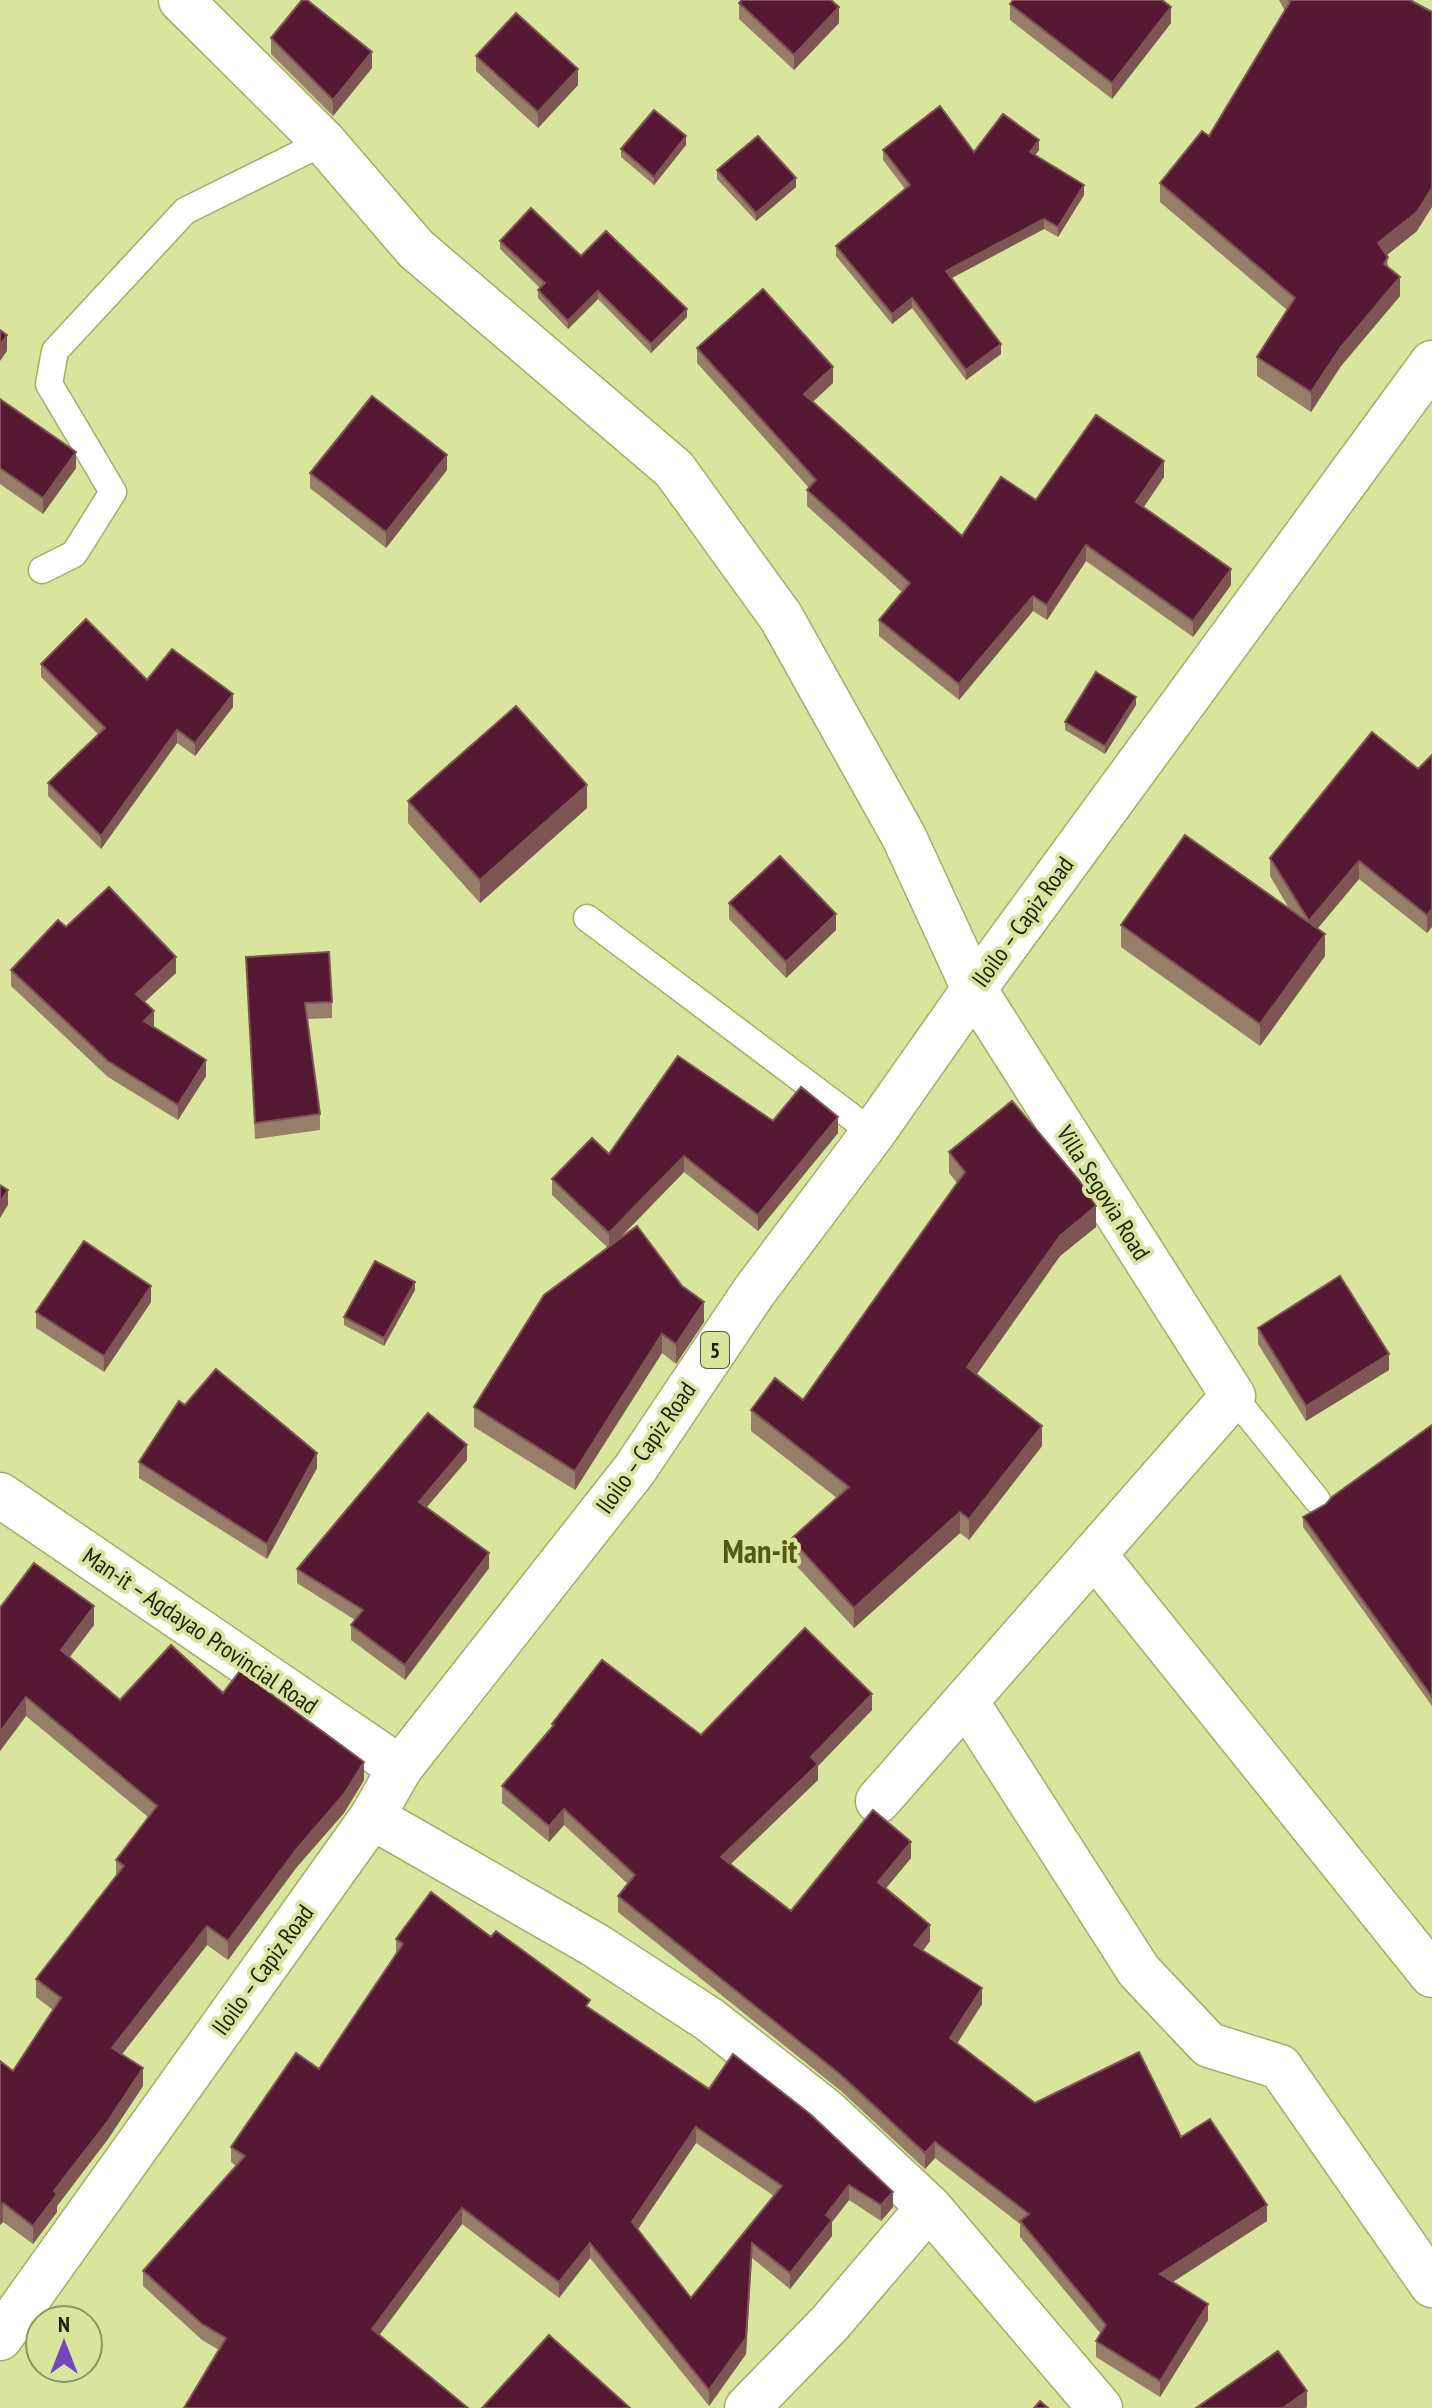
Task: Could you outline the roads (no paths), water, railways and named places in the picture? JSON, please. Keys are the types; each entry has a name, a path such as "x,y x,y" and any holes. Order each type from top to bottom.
{"main road":[{"name":"Villa Segovia Road","path":"181,0 324,142 416,249 674,469 781,617 904,837 974,989 1233,1396"},
{"name":"Iloilo – Capiz Road","path":"0,2338 372,1817 400,1768 635,1469 753,1293 873,1133 974,989 1432,363"},
{"path":"878,1801 1233,1396"},
{"name":"Man-it – Agdayao Provincial Road","path":"0,1495 400,1768"},
{"path":"1094,1554 1432,1975"},
{"path":"967,1703 1139,1971 1209,2045 1280,2067 1432,2285"},
{"path":"372,1817 595,1945 710,2020 826,2111 929,2207 1100,2408"},
{"path":"747,2408 830,2323 929,2207"}],"lane":[{"path":"42,570 74,554 113,492 49,384 55,351 185,211 324,142"},
{"path":"587,918 873,1133"},
{"path":"1233,1396 1317,1500"}],"district":[{"name":"Man-it","path":"760,1552"}]}
